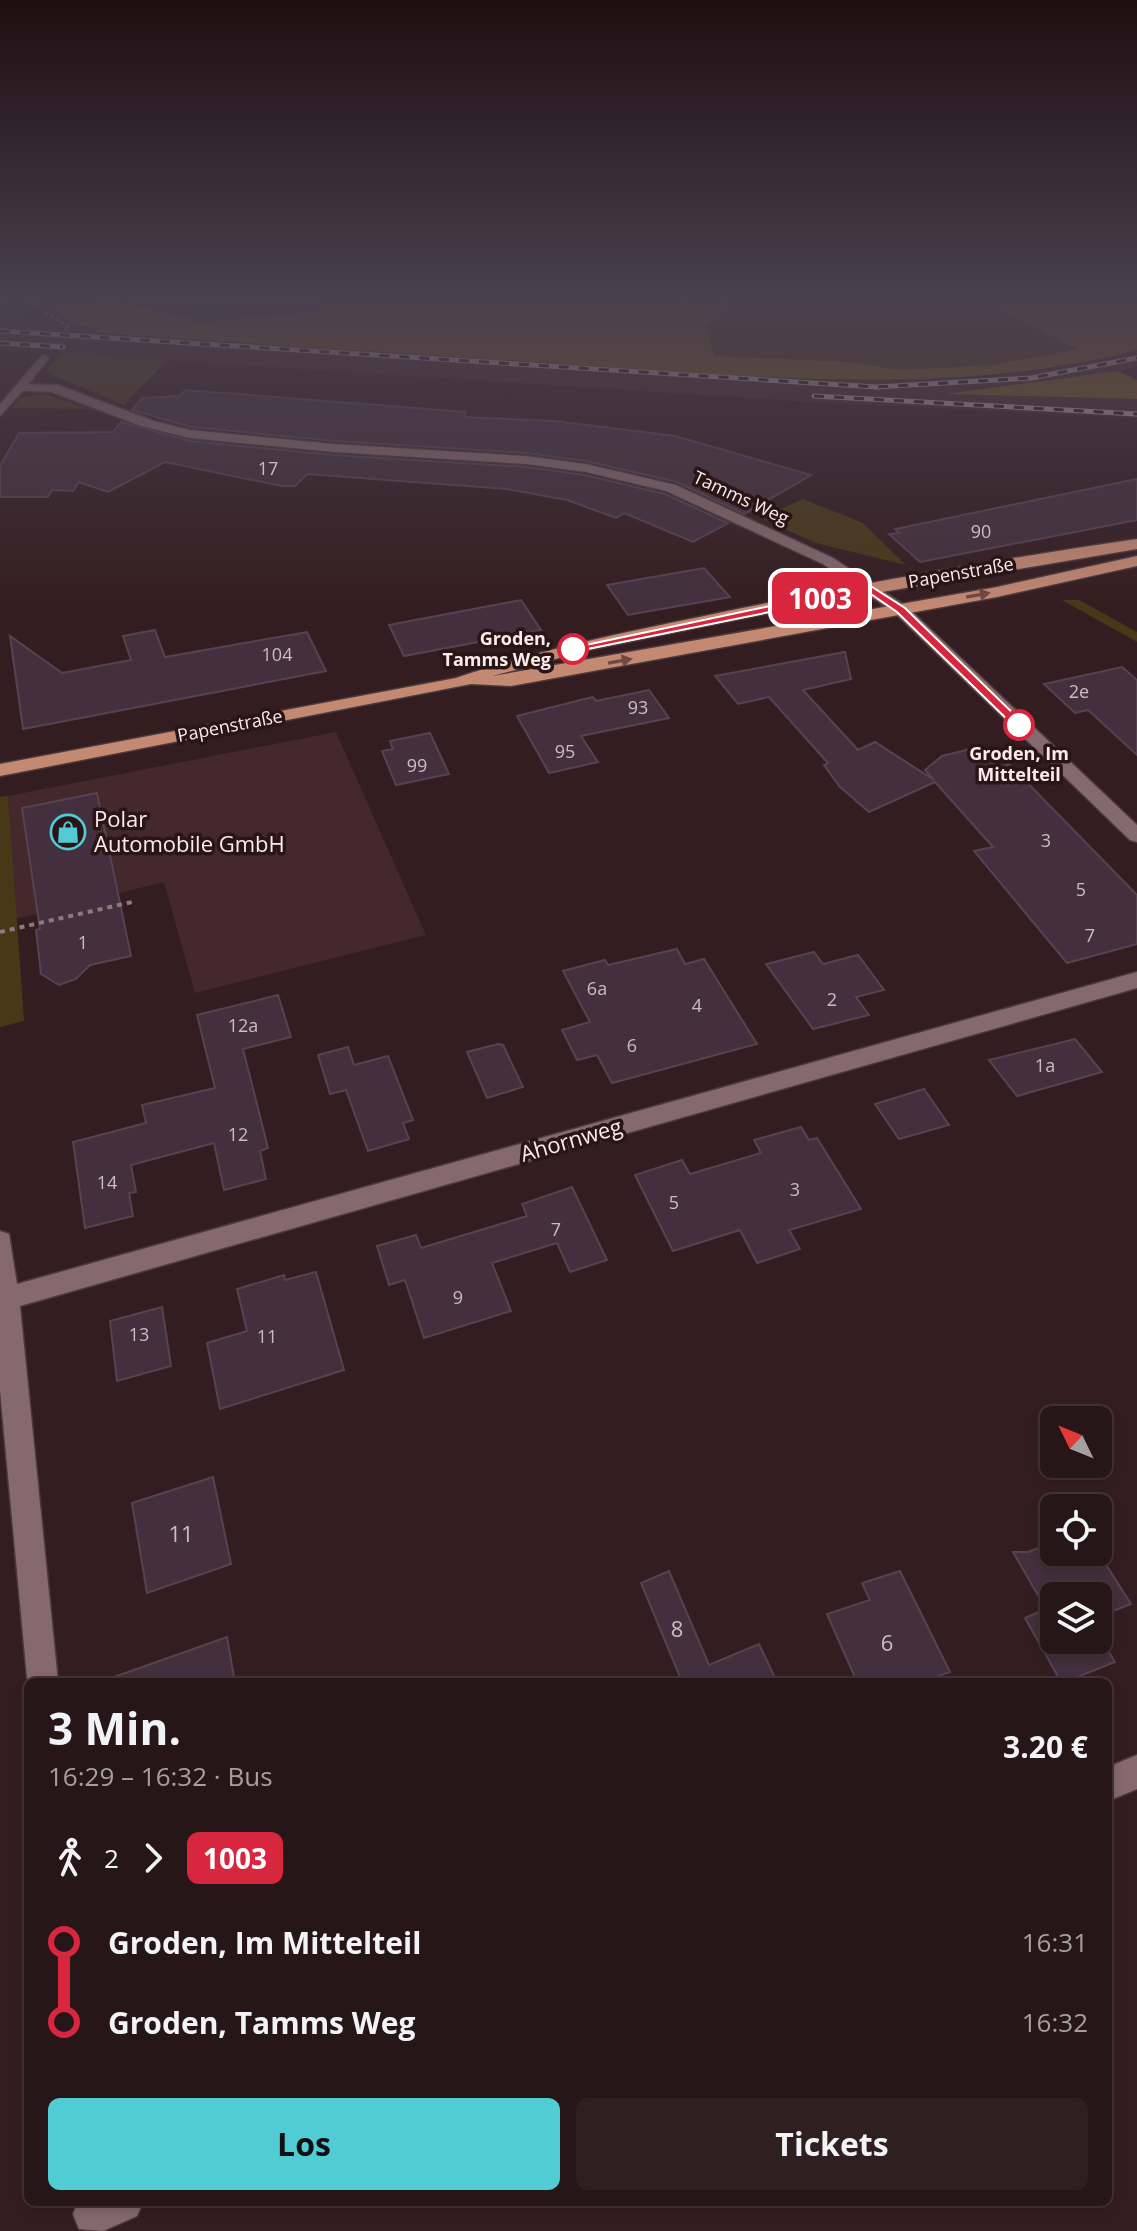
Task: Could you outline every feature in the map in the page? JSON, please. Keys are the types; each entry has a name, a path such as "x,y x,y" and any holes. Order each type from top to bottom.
{"main road":[{"name":"Papenstraße","path":"460,682 504,665 593,644 869,588 1137,544"},
{"name":"Papenstraße","path":"0,770 460,682 511,681 901,610 1137,561"}],"street":[{"name":"Tamms Weg","path":"94,403 146,423 190,434 318,447 526,460 633,477 706,502 828,561 901,610 1137,836"},
{"name":"Ahornweg","path":"4,1299 1137,980"},
{"path":"0,1242 42,1678"},
{"path":"1112,1782 1137,1772"}],"path":[{"path":"0,932 132,902"}],"shaded area":[{"path":"16,403 73,403 90,409 12,408"},
{"path":"833,403 1137,403 1137,418"},
{"path":"803,499 863,523 906,565 816,543 761,518"},
{"path":"1062,600 1079,600 1137,632 1137,642"},
{"path":"336,732 426,935 195,993 164,882 15,919 8,796"},
{"path":"8,796 24,1021 0,1027 0,797"}],"building":[{"path":"138,403 352,403 466,412 464,417 554,421 675,436 811,475 744,514 677,482 586,461 526,453 334,441 191,427 132,410"},
{"path":"121,422 190,441 334,455 526,467 585,475 665,494 728,523 693,542 624,513 616,518 567,500 507,489 307,474 295,486 282,486 165,462 108,492 79,482 73,491 52,490 48,497 0,497 0,466 19,433 113,432"},
{"path":"1137,479 1137,520 920,562 889,534 899,533 895,529"},
{"path":"704,568 730,597 628,615 607,585"},
{"path":"521,600 541,630 404,656 389,625"},
{"path":"155,630 165,657 307,632 326,671 23,729 10,636 62,673 131,660 123,636"},
{"path":"845,652 851,679 803,690 858,750 875,742 934,780 925,770 942,756 978,747 998,767 1009,764 1137,895 1137,944 1067,963 974,851 993,847 935,782 869,812 839,786 824,765 828,763 769,697 738,704 715,676"},
{"path":"1122,667 1137,680 1137,755 1088,710 1075,713 1044,684"},
{"path":"649,690 669,718 581,736 598,762 549,773 517,716 593,697 596,701"},
{"path":"430,733 449,774 396,785 382,751 393,749 390,741"},
{"path":"97,793 131,956 90,965 76,979 59,985 41,974 36,930 40,929 22,808"},
{"path":"677,949 685,964 704,959 757,1044 612,1083 597,1055 577,1060 562,1030 590,1022 563,971 605,960 608,965"},
{"path":"814,952 823,964 858,955 884,990 856,997 869,1015 813,1029 766,964"},
{"path":"278,995 291,1037 243,1049 268,1148 260,1151 266,1179 224,1190 214,1143 131,1165 136,1192 129,1193 133,1216 85,1228 73,1142 146,1123 142,1105 215,1088 197,1015"},
{"path":"1075,1039 1102,1072 1017,1096 989,1060"},
{"path":"503,1045 523,1087 487,1098 467,1052"},
{"path":"348,1047 354,1065 388,1056 413,1120 403,1123 409,1139 368,1151 346,1090 330,1094 318,1055"},
{"path":"924,1089 949,1125 899,1139 875,1104"},
{"path":"801,1127 809,1140 817,1138 861,1209 789,1230 800,1249 757,1263 740,1230 673,1251 635,1175 682,1160 690,1174 761,1153 754,1140"},
{"path":"572,1187 607,1260 570,1272 557,1243 492,1263 511,1311 424,1338 405,1280 389,1285 377,1246 416,1235 421,1248 527,1216 522,1204"},
{"path":"316,1272 344,1370 220,1409 207,1343 247,1331 237,1289 284,1275 285,1280"},
{"path":"162,1307 171,1366 117,1381 110,1321"},
{"path":"213,1477 231,1564 147,1593 132,1503"},
{"path":"1040,1547 1040,1566 1107,1566 1131,1604 1112,1611 1112,1582 1040,1582 1040,1599 1013,1552 1028,1552"},
{"path":"669,1571 709,1665 759,1644 775,1678 678,1678 680,1677 641,1583"},
{"path":"900,1571 950,1672 939,1678 855,1678 827,1614 870,1600 862,1583"},
{"path":"1040,1612 1040,1645 1025,1618"},
{"path":"227,1637 234,1678 114,1678"},
{"path":"1045,1654 1110,1654 1115,1662 1075,1678 1059,1678"}],"railway":[{"path":"942,403 1137,414"}],"bus line":[{"name":"1003","path":"573,649 869,588 901,610 1019,725"}],"place":[{"name":"Groden, Tamms Weg","path":"573,649"},
{"name":"Groden, Im Mittelteil","path":"1019,725"},
{"name":"Polar Automobile GmbH","path":"68,832"}]}
